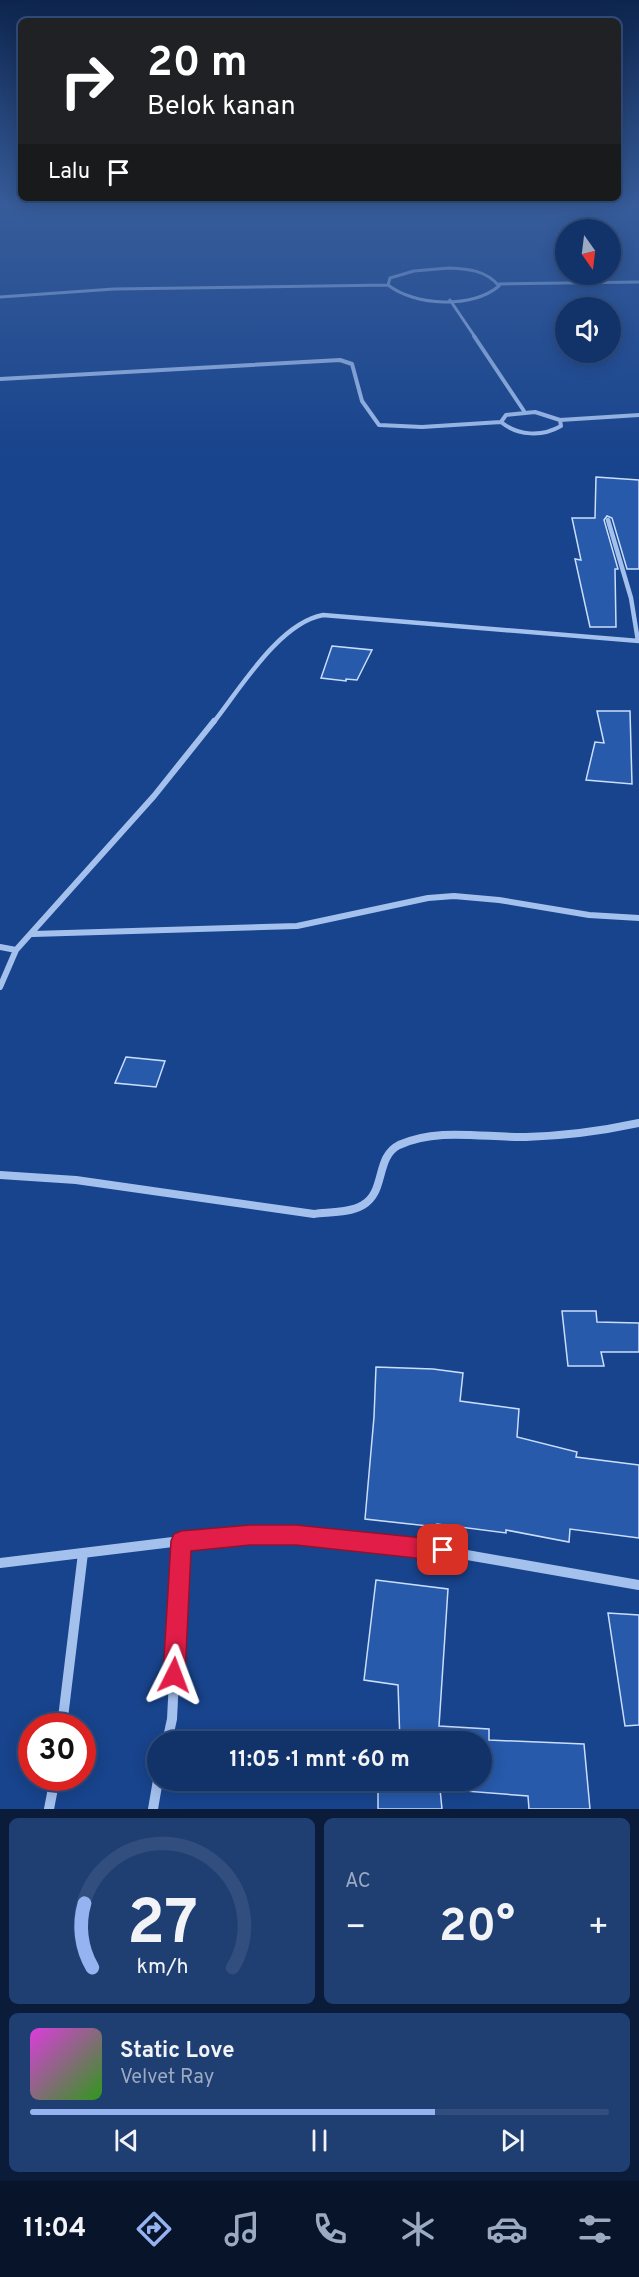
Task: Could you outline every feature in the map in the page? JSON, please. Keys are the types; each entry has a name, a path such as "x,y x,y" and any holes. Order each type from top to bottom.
{"street":[{"path":"0,297 114,290 201,288"},
{"path":"391,288 408,296 450,300 488,295 498,288"},
{"path":"450,300 524,411"},
{"path":"0,379 340,360 347,361 354,368 359,379 362,401 379,425 402,428 501,422 514,430 538,433 558,428 561,426 560,420"},
{"path":"501,422 506,415 524,411 546,413 560,420 639,415"},
{"path":"0,987 16,950 33,934 160,788 278,641 296,623 305,618 332,614 638,641 631,598 608,520"},
{"path":"631,598 639,598"},
{"path":"33,934 297,926 428,898 454,896 500,900 589,915 639,918"},
{"path":"0,947 16,950"},
{"path":"0,1175 76,1180 314,1214 344,1211 365,1204 376,1191 385,1158 397,1146 416,1140 453,1135 524,1137 578,1134 639,1123"},
{"path":"0,1563 181,1541 250,1535 296,1535 421,1546 639,1585"},
{"path":"169,1731 172,1719 181,1541"},
{"path":"64,1713 83,1553"},
{"path":"49,1809 52,1791"},
{"path":"153,1809 156,1791"}],"building":[{"path":"596,477 639,480 639,569 627,569 612,518 607,516 604,520 618,569 615,569 616,627 590,627 575,559 581,560 572,518 595,518"},
{"path":"332,646 372,650 357,680 321,678"},
{"path":"597,711 630,711 632,784 586,780 595,742 604,743"},
{"path":"126,1057 165,1061 156,1087 115,1083"},
{"path":"562,1311 596,1311 597,1322 639,1323 639,1352 601,1352 604,1366 568,1366"},
{"path":"376,1367 433,1369 463,1373 460,1401 519,1409 517,1437 577,1452 576,1457 639,1465 639,1538 570,1529 569,1542 506,1530 506,1533 437,1524 437,1527 365,1519"},
{"path":"376,1580 448,1589 439,1726 489,1729 489,1731 400,1731 398,1685 364,1680"},
{"path":"608,1613 639,1615 639,1725 625,1726"},
{"path":"492,1740 584,1744 590,1809 529,1809 528,1796 465,1791 492,1791"},
{"path":"378,1791 440,1791 442,1809 378,1809"}],"route":[{"path":"174,1675 181,1541 250,1535 296,1535 443,1550"}]}
